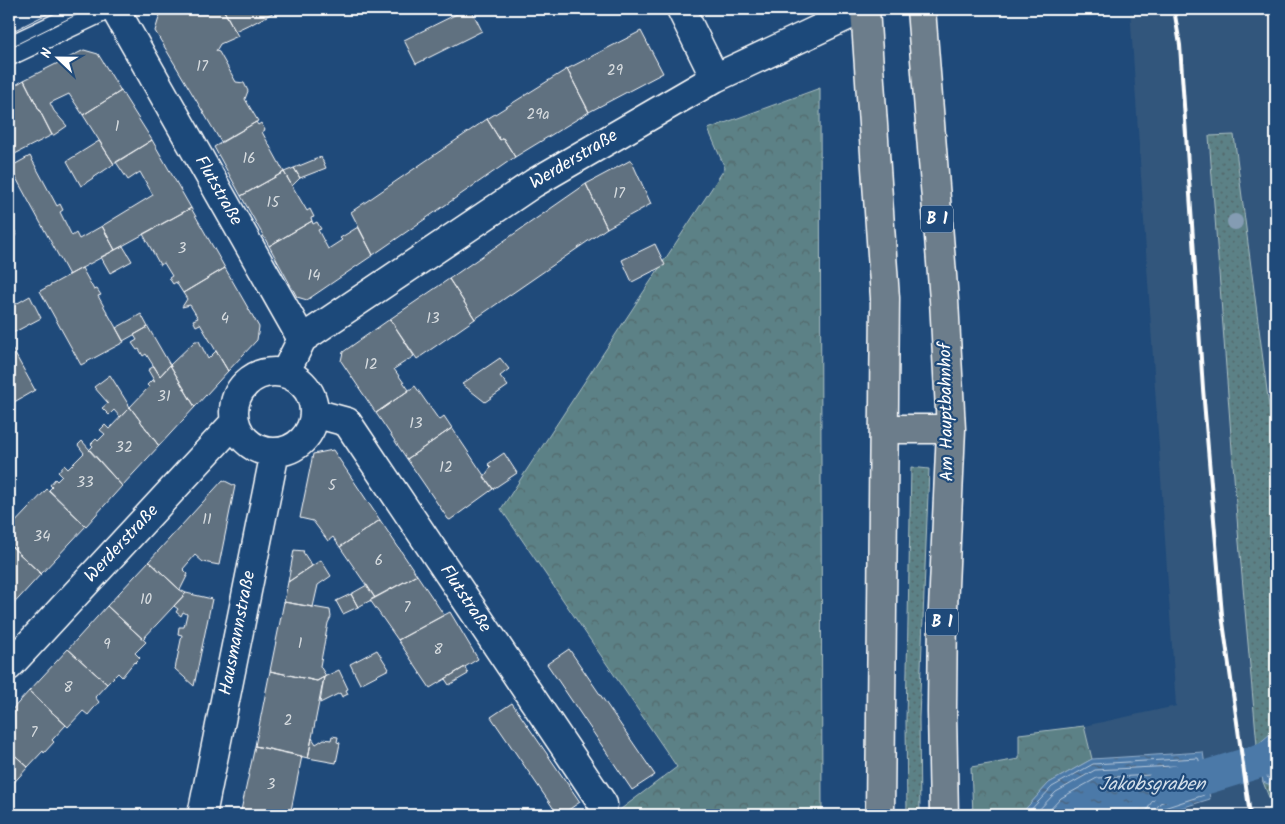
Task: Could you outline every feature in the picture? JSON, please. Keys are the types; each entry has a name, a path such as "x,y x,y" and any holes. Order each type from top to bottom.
{"main road":[{"path":"863,9 885,298 880,815"},
{"name":"Am Hauptbahnhof","path":"921,9 944,300 951,429 942,610 944,815"},
{"path":"884,430 951,429"}],"street":[{"path":"9,51 98,9"},
{"name":"Flutstraße","path":"114,9 302,339"},
{"path":"680,9 715,78"},
{"name":"Werderstraße","path":"302,339 534,183 715,78 863,9"},
{"path":"285,373 302,339"},
{"path":"273,372 285,373 296,378 305,387 313,404 314,414 306,436 286,450 275,452 262,450 250,444 241,434 235,422 234,410 236,398 242,387 250,379 261,373 273,372"},
{"name":"Flutstraße","path":"314,414 347,422 604,804"},
{"name":"Werderstraße","path":"9,666 235,422"},
{"name":"Hausmannstraße","path":"202,815 275,452"}],"shaded area":[{"path":"1130,9 1276,9 1276,437 1273,437 1234,135 1209,137 1238,531 1257,745 1263,782 1275,815 1159,815 1210,799 1203,752 1092,759 1084,726 1176,706"}],"green space":[{"path":"820,88 822,815 613,815 677,767 501,509 725,168 708,129"},
{"path":"1234,135 1273,437 1276,437 1276,815 1263,782 1257,745 1238,531 1209,136"},
{"path":"911,467 929,469 919,718 920,815 907,815 906,721"},
{"path":"1084,726 1092,759 1049,783 1020,815 973,815 971,767 1019,759 1019,734"}],"water":[{"path":"1276,729 1276,787 1263,782 1257,745"},
{"name":"Jakobsgraben","path":"1203,752 1210,799 1159,815 1020,815 1049,783 1092,759"}],"building":[{"path":"166,9 223,9 238,36 220,44 216,51 219,52 236,82 244,83 248,91 245,99 258,121 221,142 155,31 161,11"},
{"path":"223,9 280,9 235,31"},
{"path":"467,9 471,9 482,31 416,64 404,40"},
{"path":"641,31 663,73 589,112 567,69"},
{"path":"84,50 98,54 121,91 83,115 69,94 50,103 54,111 67,126 52,135 24,80"},
{"path":"567,69 589,112 515,157 503,138 500,140 487,119"},
{"path":"24,80 52,135 9,157 9,89"},
{"path":"121,91 152,140 114,164 83,115"},
{"path":"487,119 500,140 503,138 515,157 373,255 351,212"},
{"path":"256,122 258,125 261,123 265,130 262,132 284,172 241,196 214,147"},
{"path":"152,140 191,208 115,250 102,226 153,195 140,172 128,180 116,162"},
{"path":"99,141 114,164 81,186 67,161"},
{"path":"30,156 57,206 60,204 63,210 60,212 72,236 76,233 79,239 102,226 115,250 69,275 10,167"},
{"path":"321,157 326,168 300,178 294,168"},
{"path":"631,160 651,204 607,228 586,184"},
{"path":"294,168 300,178 292,186 284,172"},
{"path":"284,172 307,211 310,209 314,217 311,218 312,221 269,246 241,196"},
{"path":"586,184 607,228 475,319 449,279"},
{"path":"191,208 225,268 183,293 176,282 173,284 169,278 172,276 164,263 160,265 143,234"},
{"path":"9,220 17,235 9,239"},
{"path":"312,221 313,224 317,222 321,229 318,230 328,249 342,240 340,238 358,227 373,255 307,300 297,297 269,246"},
{"path":"655,244 665,265 632,282 622,260"},
{"path":"123,246 132,261 110,273 101,257"},
{"path":"82,268 94,290 97,289 101,295 98,296 124,342 81,365 40,291"},
{"path":"225,268 259,327 257,340 228,371 200,324 196,326 193,320 198,318 190,305 182,307 187,299 183,293"},
{"path":"449,279 475,319 417,359 390,319"},
{"path":"30,296 41,318 9,335 9,308"},
{"path":"141,314 148,327 123,341 116,328"},
{"path":"390,319 414,356 394,369 409,390 376,413 341,361 343,352"},
{"path":"148,327 170,365 160,376 146,354 143,356 132,343 137,340 134,335"},
{"path":"195,341 199,341 208,359 216,351 228,371 195,407 170,365"},
{"path":"9,343 35,390 9,405"},
{"path":"500,358 509,369 500,376 508,386 485,402 462,384"},
{"path":"170,365 195,407 159,446 130,407 149,387 147,385 152,380 155,382 148,370 154,366 160,376"},
{"path":"110,375 130,407 120,417 114,410 109,415 102,408 108,403 94,387"},
{"path":"415,386 439,420 444,416 452,428 407,459 376,413"},
{"path":"130,407 159,446 122,486 89,450 93,446 91,444 96,439 98,441 105,434 100,430 105,425 109,429"},
{"path":"452,428 493,489 450,520 407,459"},
{"path":"82,441 122,486 86,526 49,490 52,487 50,485 55,479 57,481 62,476 58,472 64,465 68,469 84,453 78,445"},
{"path":"333,450 380,520 340,547 333,537 328,541 313,521 300,518 313,454"},
{"path":"504,453 517,473 493,489 484,477 491,467 488,464"},
{"path":"223,480 235,486 219,565 203,562 195,555 183,569 188,574 180,590 149,561"},
{"path":"47,489 86,526 41,574 9,544 9,529"},
{"path":"380,520 417,575 375,598 340,547"},
{"path":"9,544 41,574 9,609"},
{"path":"294,550 304,551 312,566 288,582"},
{"path":"321,560 331,576 318,585 313,607 284,602 288,582"},
{"path":"149,561 180,590 186,593 143,639 107,606"},
{"path":"417,575 444,615 398,640 370,600"},
{"path":"367,585 375,598 358,607 351,594"},
{"path":"186,593 212,599 194,686 175,669 182,635 178,634 179,627 184,627 187,614 183,612 181,616 176,612 178,609 174,606"},
{"path":"351,594 358,607 343,614 336,601"},
{"path":"284,602 330,610 331,617 328,623 320,666 326,676 317,681 270,671"},
{"path":"107,606 146,642 135,653 140,658 134,662 122,677 118,673 107,684 68,649"},
{"path":"450,612 478,659 430,688 398,640"},
{"path":"68,649 107,684 95,697 99,702 88,715 83,711 68,727 29,691"},
{"path":"569,649 655,775 632,790 547,664"},
{"path":"377,650 389,669 360,684 350,664"},
{"path":"465,667 468,674 449,685 445,679"},
{"path":"339,670 348,689 346,690 348,694 342,697 340,693 320,703 324,677"},
{"path":"270,671 317,681 324,677 308,758 255,746"},
{"path":"29,691 66,725 52,740 54,742 28,767 9,750 9,713"},
{"path":"512,703 580,802 561,815 558,815 491,717"},
{"path":"332,736 338,737 337,742 340,743 336,763 308,758 312,738 316,744 324,739 331,740"},
{"path":"255,746 302,756 290,815 240,815"},
{"path":"9,750 28,767 9,788"}],"waterway":[{"name":"Jakobsgraben","path":"1163,785 1207,777 1276,757"}],"tram line":[{"path":"9,33 57,9"},
{"path":"9,48 88,9"}],"railway":[{"path":"1174,9 1180,45 1203,389 1222,615 1250,815"},
{"path":"1275,9 1276,19"}]}
